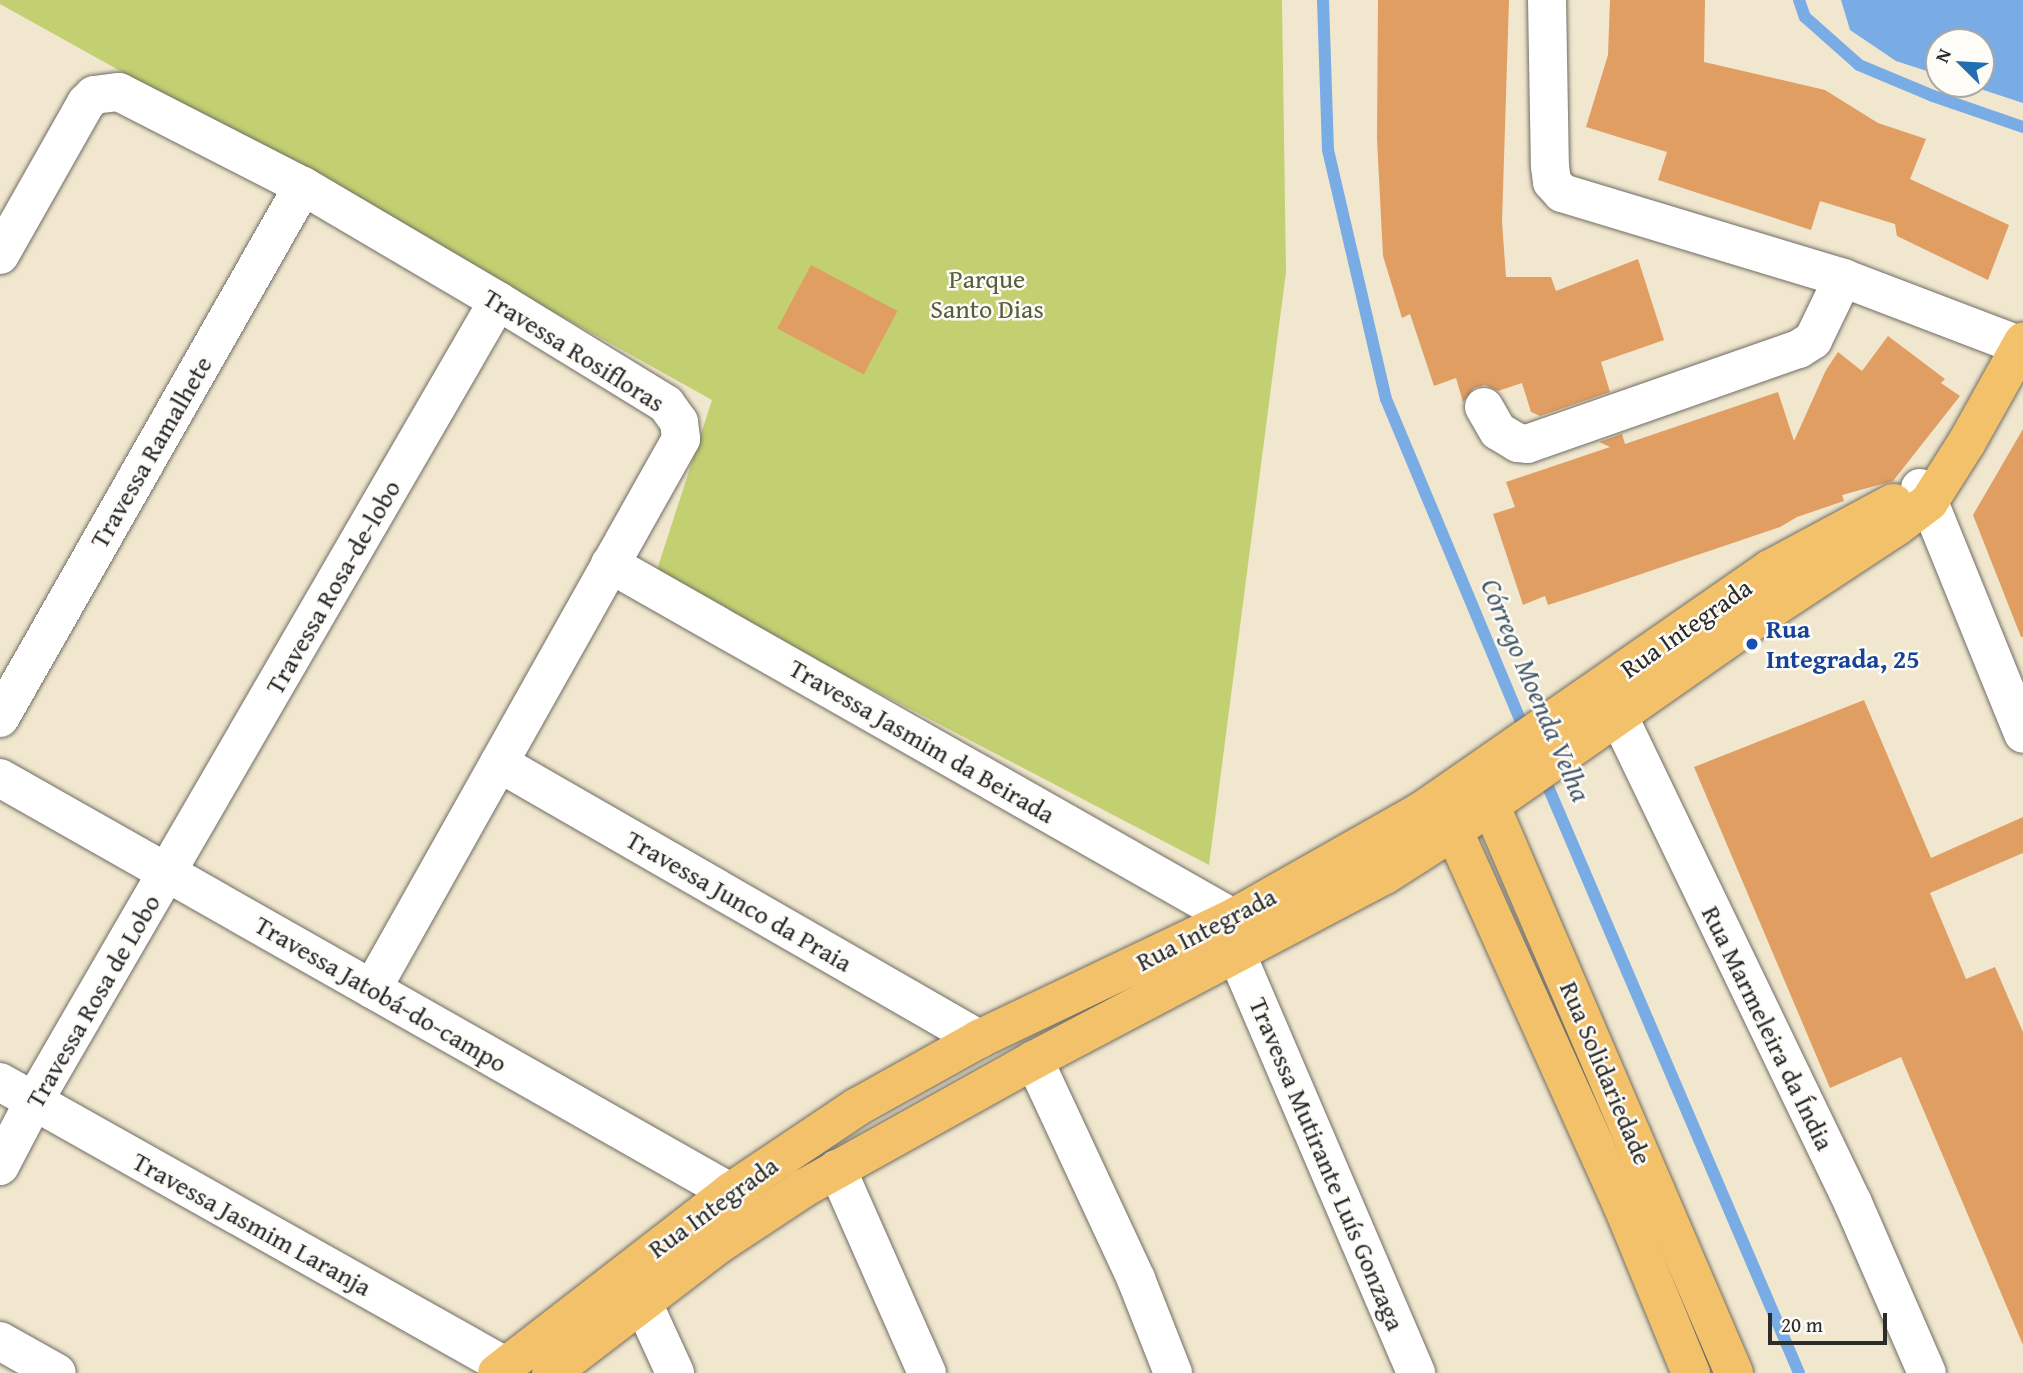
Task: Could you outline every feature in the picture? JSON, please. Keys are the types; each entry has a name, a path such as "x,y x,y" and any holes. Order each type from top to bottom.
{"main road":[{"name":"Rua Integrada","path":"551,1373 643,1303 742,1206 857,1107 979,1039 1447,814 1599,709 1770,569 1924,495 1967,442 2022,344"},
{"name":"Rua Solidariedade","path":"1498,778 1734,1373"},
{"name":"Rua Integrada","path":"500,1369 742,1206 837,1169 1034,1060 1237,956 1385,875 1447,814"},
{"name":"Rua Solidariedade","path":"1447,814 1622,1205 1691,1373"}],"street":[{"path":"1547,0 1550,166 1556,188 1570,198 1649,218 1843,278 2022,344"},
{"name":"Travessa Rosifloras","path":"0,255 86,103 94,95 106,91 119,92 303,186 666,404 679,422 681,439 372,989"},
{"name":"Travessa Ramalhete","path":"0,718 303,186"},
{"path":"1484,407 1498,431 1518,443 1527,444 1799,349 1813,340 1843,278"},
{"name":"Travessa Rosa-de-lobo","path":"167,873 498,301"},
{"path":"1924,495 2023,734"},
{"name":"Travessa Jasmim da Beirada","path":"610,564 1233,918"},
{"name":"Rua Marmeleira da Índia","path":"1599,709 1853,1203 1927,1373"},
{"name":"Travessa Junco da Praia","path":"499,763 979,1039"},
{"name":"Travessa Jatobá-do-campo","path":"0,778 372,989 742,1206"},
{"name":"Travessa Rosa de Lobo","path":"0,1166 34,1101 167,873"},
{"name":"Travessa Mutirante Luís Gonzaga","path":"1237,956 1416,1373"},
{"path":"1034,1060 1136,1279 1173,1373"},
{"name":"Travessa Jasmim Laranja","path":"0,1082 500,1369"},
{"path":"837,1169 927,1373"},
{"path":"643,1303 675,1373"},
{"path":"0,1341 57,1373"}],"green space":[{"name":"Parque Santo Dias","path":"0,0 1282,0 1286,272 1209,865 655,576 712,400 0,4"}],"water":[{"path":"1841,0 2023,0 2023,103 1995,94 1995,28 1925,28 1925,70 1896,61 1850,30"}],"building":[{"path":"1378,0 1509,0 1502,222 1506,277 1551,277 1556,291 1638,259 1664,340 1601,362 1610,392 1540,416 1531,412 1522,383 1498,391 1485,385 1474,388 1463,402 1456,378 1434,386 1410,314 1402,318 1383,256 1377,139"},
{"path":"1610,0 1705,0 1704,62 1825,90 1878,123 1926,139 1910,179 2009,225 1988,280 1897,236 1895,224 1820,201 1811,230 1658,180 1667,152 1586,127 1608,55"},
{"path":"811,265 898,311 864,375 777,329"},
{"path":"1888,336 1945,379 1941,383 1960,396 1893,481 1842,495 1844,501 1797,517 1780,527 1588,592 1548,605 1545,596 1523,605 1493,514 1515,507 1506,482 1610,447 1599,442 1622,434 1625,444 1778,392 1794,441 1826,370 1838,352 1862,371"},
{"path":"2023,429 2023,637 2021,637 1973,515"},
{"path":"1864,700 1931,858 2023,817 2023,853 1930,893 1966,979 1995,967 2023,1032 2023,1345 1901,1057 1830,1088 1694,767"}],"waterway":[{"name":"Córrego Moenda Velha","path":"1323,0 1328,150 1386,399 1525,732"},
{"path":"1799,0 1805,17 1859,65 1933,96 2023,127"},
{"name":"Córrego Moenda Velha","path":"1543,775 1799,1373"}],"place":[{"name":"Rua Integrada, 25","path":"1752,644"}]}
